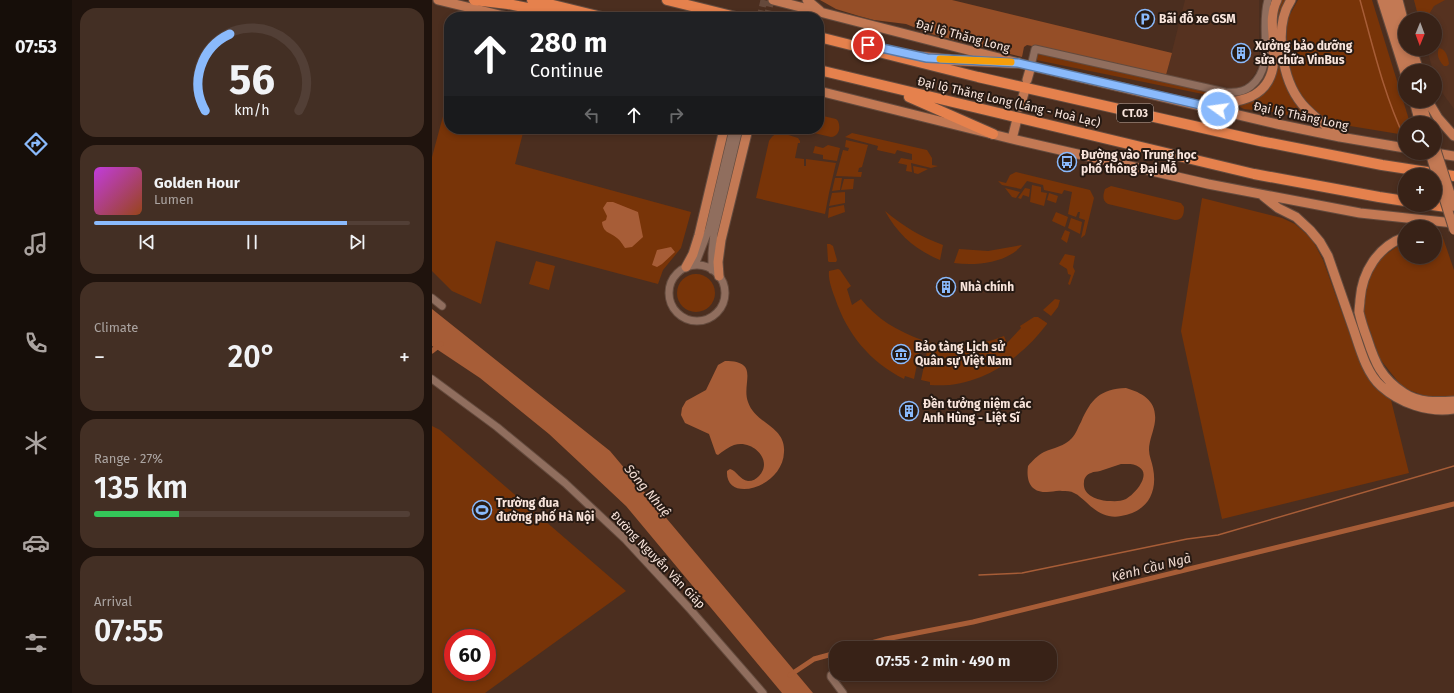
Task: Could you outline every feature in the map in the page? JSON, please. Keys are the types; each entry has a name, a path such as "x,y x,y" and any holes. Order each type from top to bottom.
{"highway":[{"path":"474,0 508,4 547,12"},
{"path":"532,0 581,12"},
{"path":"666,0 716,12"},
{"path":"683,0 721,12"},
{"path":"824,35 927,58 1018,63"},
{"name":"Đại lộ Thăng Long (Láng - Hoà Lạc)","path":"824,38 985,79 1260,141 1382,165 1454,176"},
{"name":"Đại lộ Thăng Long (Láng - Hoà Lạc)","path":"824,71 1254,174 1398,200"},
{"path":"824,72 853,83 897,92 928,104 994,134"},
{"path":"1442,206 1454,207"}],"main road":[{"path":"438,0 487,12"},
{"name":"Đại lộ Thăng Long","path":"773,0 821,12"},
{"path":"808,0 821,12"},
{"path":"1203,106 1244,100 1257,93 1267,83 1273,66 1272,18 1277,0"},
{"path":"1291,0 1284,14 1282,29 1283,52 1288,78 1303,105 1318,120 1340,138"},
{"path":"1382,0 1402,64"},
{"path":"1389,0 1409,64"},
{"path":"1398,0 1401,12"},
{"name":"Đại lộ Thăng Long","path":"824,13 1018,63 1340,138 1398,147"},
{"path":"1027,80 1031,66"},
{"path":"824,92 1012,139 1260,194 1360,213 1451,223"},
{"path":"1020,107 1024,93"},
{"path":"1432,108 1438,118 1454,136"},
{"path":"1012,139 1017,119"},
{"path":"690,266 699,236 723,134"},
{"path":"715,273 721,240 747,134"},
{"path":"1442,154 1454,156"},
{"path":"1432,160 1454,230"},
{"path":"1439,160 1454,207"},
{"path":"1260,194 1278,208 1296,217 1320,242 1328,256 1365,363 1380,386 1402,400 1419,407 1434,410 1454,409"},
{"path":"1398,240 1383,249 1371,263 1365,275 1360,292 1359,311 1374,360 1391,382 1405,393 1419,400 1433,402 1454,401"}],"street":[{"path":"1031,66 1035,49 1225,92 1240,92 1252,86 1259,79 1264,70 1266,60 1265,17 1268,0"},
{"path":"690,266 709,229 732,134"},
{"path":"715,273 712,253 714,233 738,134"},
{"path":"690,266 704,266 715,273 723,284 725,293 721,306 712,316 704,320 694,321 685,319 678,314 672,306 669,298 669,288 672,280 678,272 690,266"},
{"path":"432,298 442,306"},
{"name":"Đường Nguyễn Văn Giáp","path":"432,380 498,427 565,483 626,540 689,608 763,693"},
{"path":"834,681 843,693"}],"shaded area":[{"path":"820,0 952,0 1172,53 1166,75 1027,45 1024,47 1022,57 931,34 906,24 874,20 859,16 836,9"},
{"path":"1185,0 1259,0 1259,65 1249,82 1239,88 1228,89 1166,75"},
{"path":"1270,0 1273,0 1270,70 1257,91 1232,100 1036,60 1039,54 1227,96 1245,94 1259,85 1267,70 1269,51 1267,19"},
{"path":"1281,0 1286,0 1279,18 1280,60 1317,125 1281,113 1244,109 1240,107 1240,105 1248,103 1266,90 1276,14"},
{"path":"1298,0 1372,0 1398,84 1398,108 1405,108 1408,116 1398,116 1398,134 1344,125 1320,117 1296,90 1287,59 1287,20"},
{"path":"1414,0 1454,0 1454,109 1442,92 1442,64 1431,64 1429,56 1442,56 1442,12 1417,12"},
{"path":"1414,0 1445,0 1434,6 1430,12 1417,12"},
{"path":"1442,50 1446,54 1449,64 1444,66 1439,60 1438,56 1442,56"},
{"path":"444,113 444,134 523,134 515,164 691,212 681,248 663,270 658,284 496,241 481,304 452,291 432,271 432,157"},
{"path":"824,116 836,119 838,121 838,133 831,137 818,134 824,134"},
{"path":"852,133 927,150 932,158 932,165 938,166 931,168 911,163 912,172 906,171 907,165 898,163 901,158 912,160 912,154 897,150 895,154 877,150 878,146 845,137"},
{"path":"785,134 798,138 800,143 798,143 795,158 804,159 804,166 806,166 806,159 836,163 825,214 756,198 769,141 774,135"},
{"path":"846,140 868,145 862,167 859,168 858,172 862,172 861,177 836,176 843,150 848,151 849,148 845,147"},
{"path":"828,145 840,148 837,161 823,159 823,155 813,153 815,146 823,148"},
{"path":"913,166 928,169 918,174 914,173"},
{"path":"1016,172 1090,190 1094,198 1085,235 1081,238 1085,220 1079,218 1080,212 1078,212 1076,217 1068,214 1072,192 1064,190 1062,194 1044,190 1043,185 1027,181 1021,189 1002,185 998,181 1006,183 1010,175"},
{"path":"835,178 842,178 840,190 832,191"},
{"path":"844,179 854,179 853,189 841,190"},
{"path":"1032,185 1041,187 1041,192 1047,193 1044,206 1030,202"},
{"path":"1111,186 1181,203 1184,207 1184,212 1180,219 1175,220 1108,204 1104,200 1104,193 1105,189"},
{"path":"1005,188 1020,192 1016,198 1012,197"},
{"path":"1025,188 1030,189 1029,197 1023,195 1021,199 1018,198"},
{"path":"845,192 845,203 829,206 832,193"},
{"path":"1049,193 1058,196 1056,203 1047,200"},
{"path":"1202,198 1282,218 1295,224 1312,239 1323,260 1359,360 1373,386 1391,400 1409,473 1222,519 1181,331"},
{"path":"607,202 613,202 638,212 643,237 632,247 625,248 618,239 607,232 604,228 602,222 606,220 607,216 603,208"},
{"path":"844,205 845,212 828,218 829,208"},
{"path":"885,211 912,231 943,245 940,260 923,252 908,241 890,220"},
{"path":"1056,212 1068,217 1065,227 1052,221"},
{"path":"1071,218 1082,222 1080,234 1068,228"},
{"path":"1065,230 1070,232 1067,243 1061,239"},
{"path":"1442,235 1454,270 1454,397 1431,398 1403,388 1380,359 1363,311 1364,290 1378,260 1398,246 1398,264 1442,264"},
{"path":"827,244 833,246 837,260 836,262 828,261"},
{"path":"1022,245 1008,256 991,262 972,264 954,263 959,249 988,251"},
{"path":"671,247 675,252 657,267 652,265 657,250"},
{"path":"1065,254 1075,256 1073,267 1075,271 1070,285 1068,284 1071,275 1068,274 1067,269 1059,264"},
{"path":"536,261 555,266 549,290 529,284"},
{"path":"838,269 851,286 847,289 852,305 861,299 874,313 888,324 904,333 922,340 914,379 905,376 904,379 892,372 870,355 853,335 840,311 830,281 829,271"},
{"path":"696,274 706,277 712,283 715,293 712,303 706,309 696,312 686,309 680,303 677,293 680,283 686,277"},
{"path":"1055,299 1060,300 1058,307 1051,316 1043,310"},
{"path":"432,309 610,451 813,693 782,693 626,506 549,434 480,378 432,346"},
{"path":"1034,317 1038,317 1047,324 1024,349 996,370 981,377 947,385 930,385 930,382 921,380 929,342 967,344 986,342 1004,336 1007,343 1021,328 1020,326"},
{"path":"725,361 736,362 743,365 746,369 746,395 748,402 757,415 780,436 783,443 784,452 781,465 774,475 765,483 744,489 735,487 729,481 727,471 730,469 748,481 756,479 763,470 764,464 759,452 748,445 741,444 734,445 718,455 716,454 709,434 685,423 681,415 682,408 686,401 706,390 718,365"},
{"path":"1126,388 1138,392 1148,399 1154,408 1155,421 1149,454 1153,468 1154,485 1149,500 1144,506 1130,514 1116,517 1102,514 1073,492 1041,492 1033,488 1029,481 1028,466 1042,453 1069,441 1075,435 1093,401 1109,390","holes":["1121,464 1133,464 1139,467 1143,471 1144,475 1143,480 1137,489 1129,497 1119,501 1107,501 1095,498 1085,490 1084,481 1088,474"]},
{"name":"Trường đua đường phố Hà Nội","path":"432,426 440,430 626,591 485,693 432,693"}],"waterway":[{"path":"1360,0 1374,53 1398,122"},
{"path":"432,351 441,344"},
{"path":"979,575 1022,573 1187,539 1218,535 1454,466"},
{"name":"Kênh Cầu Ngà","path":"879,641 973,622 1454,504"},
{"name":"Kênh Cầu Ngà","path":"790,675 814,659 829,655"}],"tunnel":[{"path":"761,12 764,0"},
{"path":"768,12 771,0"}],"slow traffic":[{"path":"940,59 1011,62"}],"place":[{"name":"Bãi đỗ xe GSM","path":"1145,19"},
{"name":"Xưởng bảo dưỡng sửa chữa VinBus","path":"1241,53"},
{"name":"Đường vào Trung học phổ thông Đại Mỗ","path":"1067,162"},
{"name":"Nhà chính","path":"946,287"},
{"name":"Bảo tàng Lịch sử Quân sự Việt Nam","path":"901,354"},
{"name":"Đền tưởng niệm các Anh Hùng - Liệt Sĩ","path":"909,411"},
{"name":"Trường đua đường phố Hà Nội","path":"482,510"}],"route":[{"path":"868,45 927,58 1018,63 1218,109"}],"water label":[{"name":"Sông Nhuệ","path":"648,490"}]}
